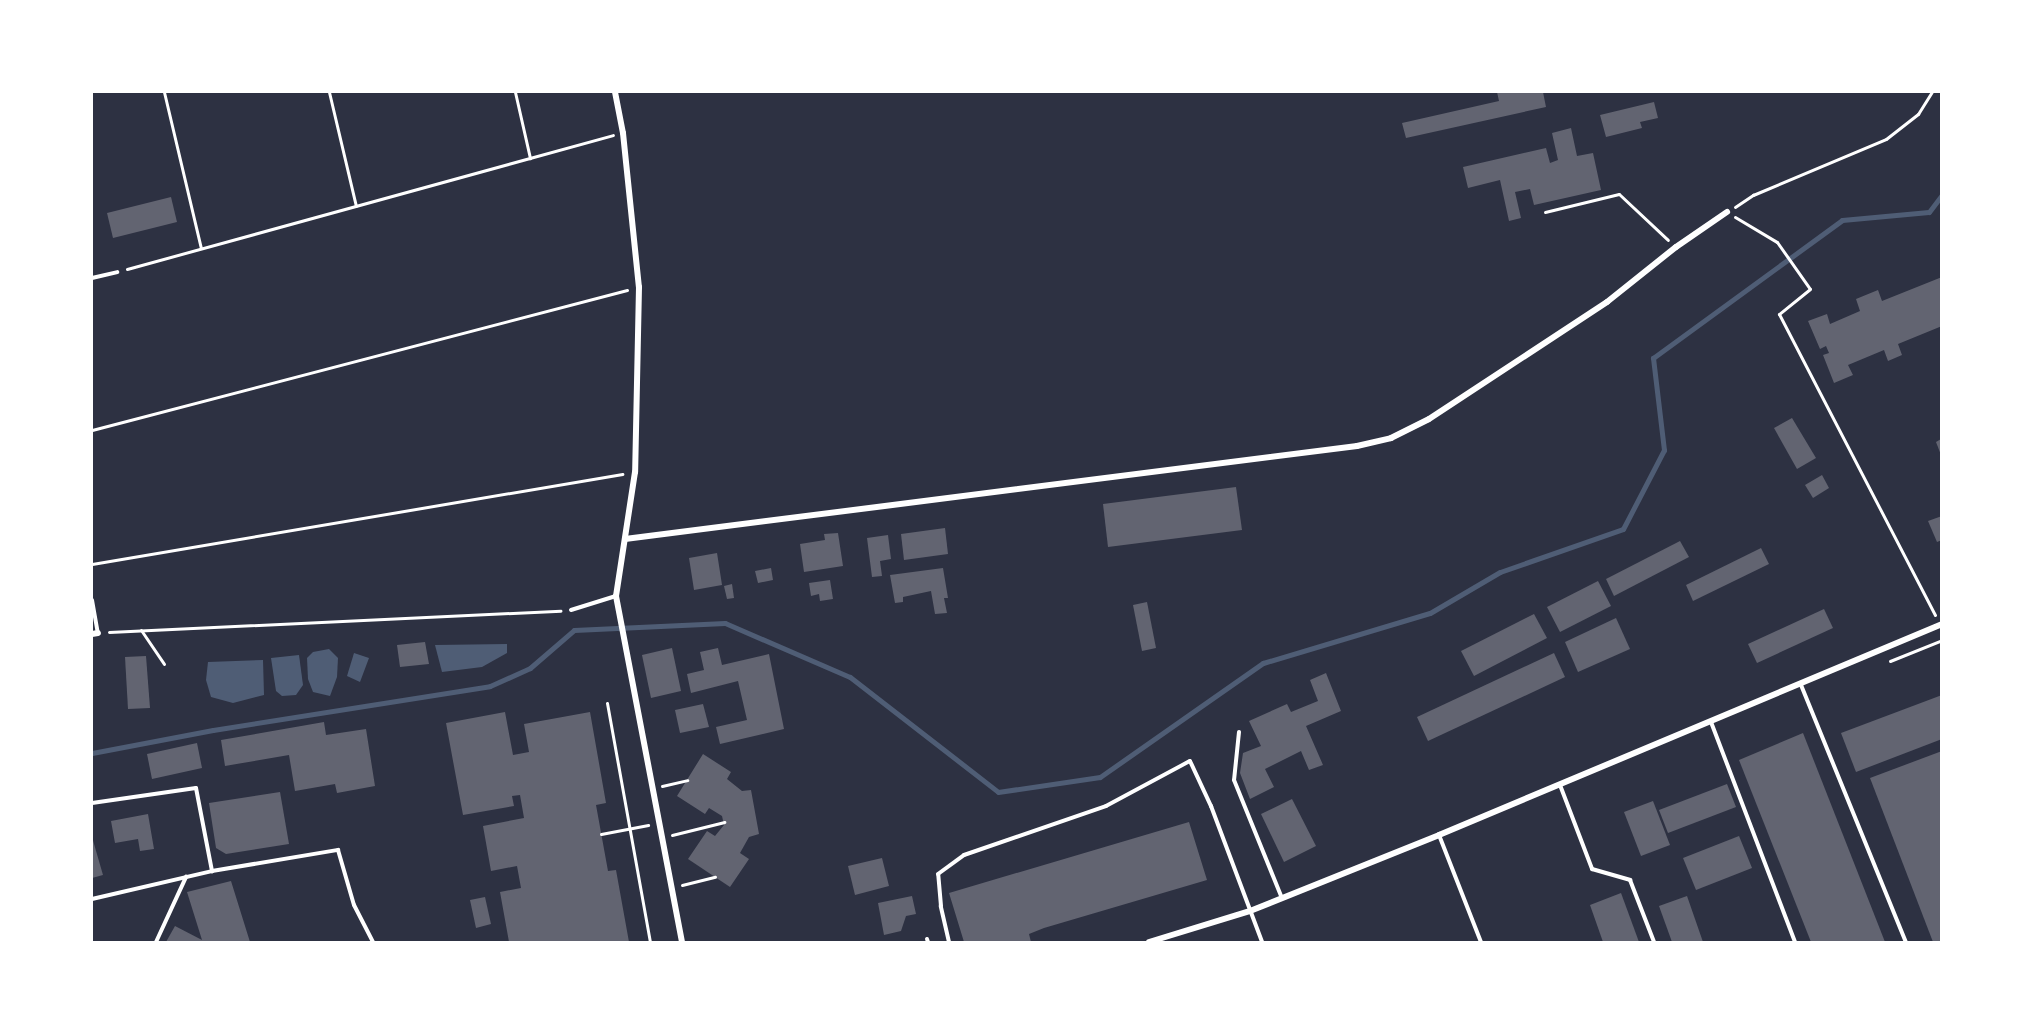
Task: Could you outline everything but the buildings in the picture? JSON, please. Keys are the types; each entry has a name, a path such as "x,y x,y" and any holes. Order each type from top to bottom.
{"street":[{"path":"615,92 623,133 639,287 635,472 616,596 682,942"},
{"path":"625,539 1358,447 1391,438 1430,419 1607,302 1676,247 1727,212"},
{"path":"1149,942 1250,911 1801,685 1940,624"}],"lane":[{"path":"92,278 117,272"},
{"path":"571,610 616,596"},
{"path":"92,600 95,633"},
{"path":"1801,685 1906,942"},
{"path":"1711,722 1795,942"},
{"path":"1239,732 1234,780 1282,898"},
{"path":"949,942 941,906 938,874 964,855 1106,806 1190,761 1211,806 1262,942"},
{"path":"1560,784 1592,869 1630,880 1654,942"},
{"path":"92,803 196,788 212,871"},
{"path":"1439,835 1481,942"},
{"path":"92,899 212,871 338,850 354,905 373,942"},
{"path":"156,942 186,877"}],"path":[{"path":"164,92 201,248"},
{"path":"329,92 356,206"},
{"path":"516,92 530,158"},
{"path":"1932,92 1918,114 1886,139 1753,195 1727,212 1777,242 1810,289 1779,314 1940,624"},
{"path":"117,272 623,133"},
{"path":"1545,212 1619,194 1676,247"},
{"path":"92,430 639,287"},
{"path":"92,564 635,472"},
{"path":"95,633 571,610"},
{"path":"141,630 164,664"},
{"path":"607,703 650,942"},
{"path":"652,788 687,780"},
{"path":"662,837 724,822"},
{"path":"601,834 659,823"},
{"path":"671,888 715,877"}],"water":[{"path":"507,644 507,653 482,667 442,672 435,645"},
{"path":"329,649 338,658 337,677 330,696 313,692 308,679 307,658 313,652"},
{"path":"354,653 369,658 360,682 347,676"},
{"path":"299,655 303,685 296,695 282,696 276,691 271,658"},
{"path":"263,660 264,695 233,703 211,697 206,680 208,662"}],"waterway":[{"path":"92,753 213,730 490,686 530,668 574,630 725,623 850,677 998,792 1100,777 1263,663 1430,613 1500,572 1623,529 1664,450 1653,358 1842,220 1929,212 1942,195"}]}
